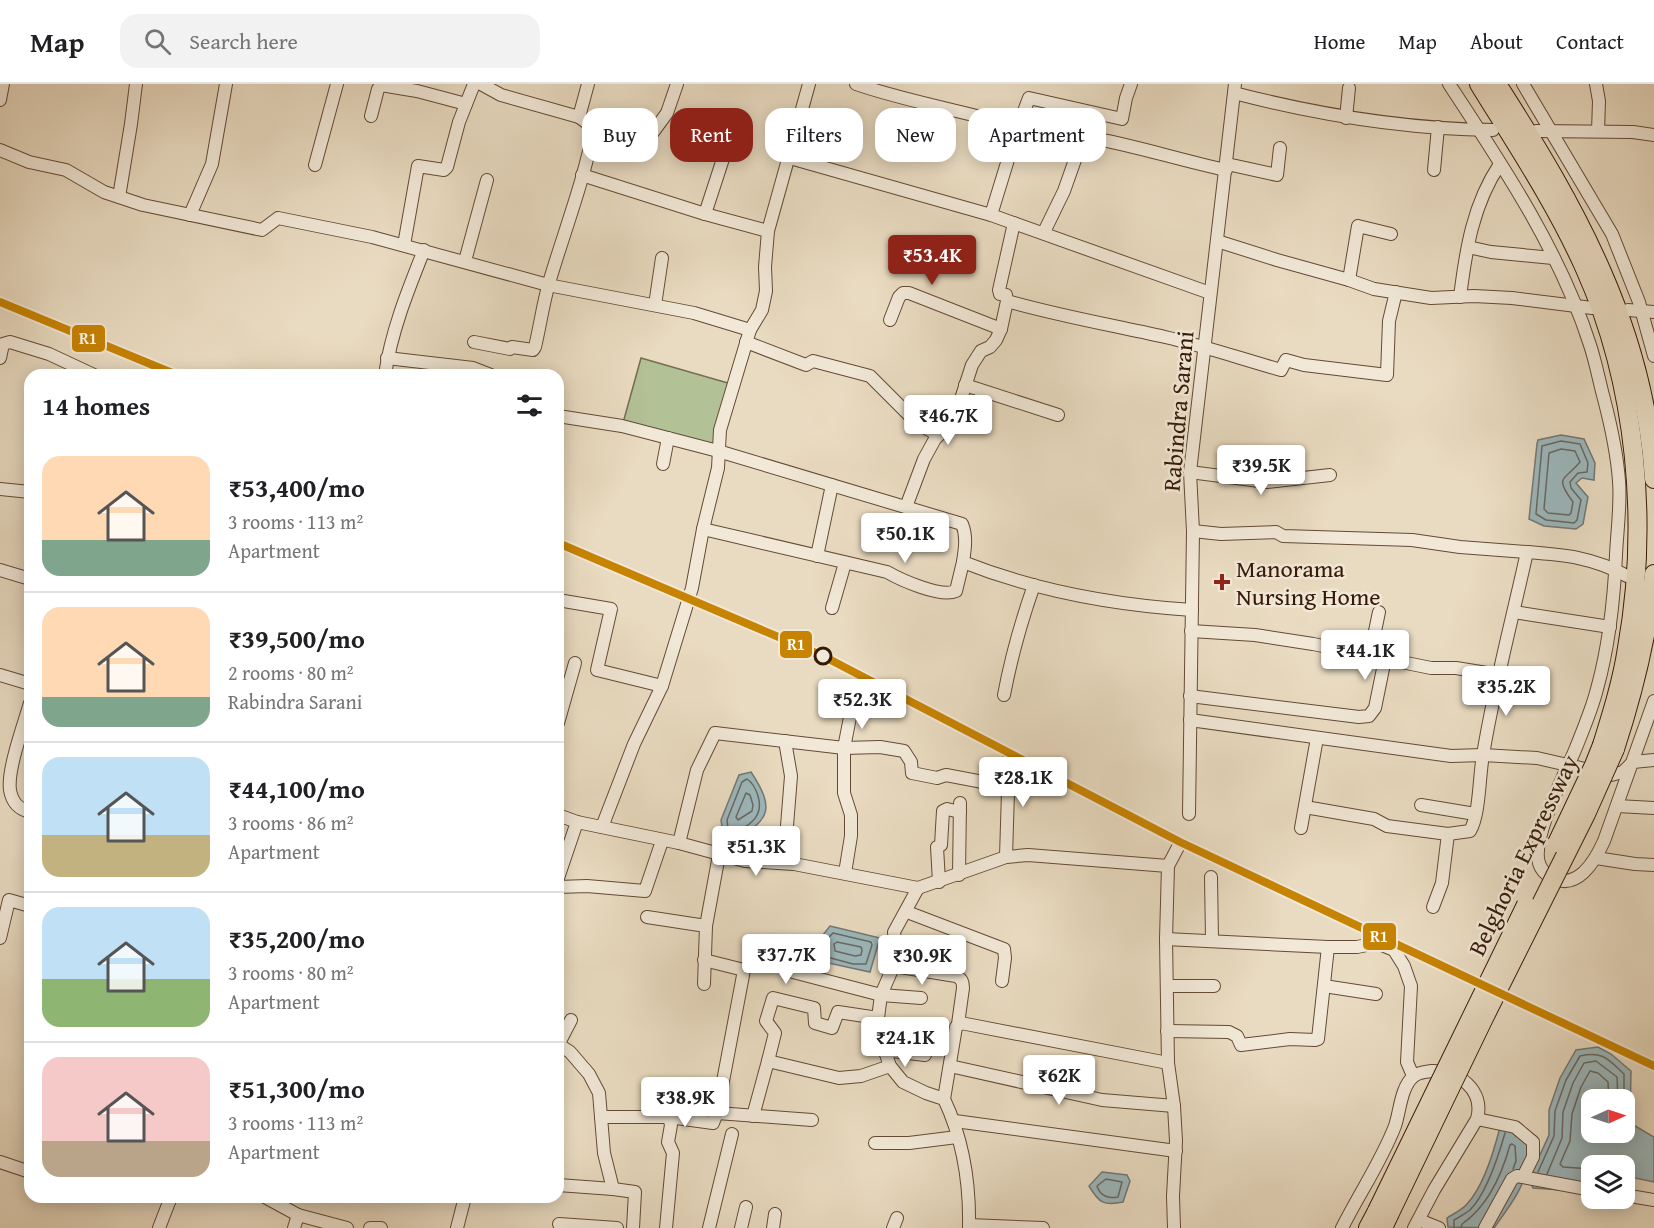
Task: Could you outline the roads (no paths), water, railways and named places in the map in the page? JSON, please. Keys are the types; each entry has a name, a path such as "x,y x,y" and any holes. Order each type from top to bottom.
{"highway":[{"name":"Belghoria Expressway","path":"1479,84 1533,171 1586,270 1614,350 1629,420 1635,464 1637,559 1628,648 1609,747"},
{"path":"1497,84 1560,187 1599,262 1611,291 1634,365 1647,419 1654,479"},
{"name":"Belghoria Expressway","path":"1368,1228 1383,1218 1474,1008 1576,806 1609,747 1634,692 1644,647 1654,574"}],"street":[{"path":"0,100 3,84"},
{"path":"119,197 136,84"},
{"path":"190,215 212,164 226,84"},
{"path":"315,165 337,84"},
{"path":"404,245 418,166 444,170 447,167 474,84"},
{"path":"481,84 501,95 582,119"},
{"path":"579,117 588,84"},
{"path":"658,125 667,113 677,84"},
{"path":"803,108 809,84"},
{"path":"856,84 880,93 968,113"},
{"path":"1106,116 1122,120 1131,84"},
{"path":"1449,84 1532,217 1575,306 1590,345 1612,431 1619,483 1621,572 1597,688 1542,830 1538,849 1539,866 1545,874 1563,882 1580,875 1596,858 1654,701"},
{"path":"1523,84 1612,234 1648,312 1654,356"},
{"path":"1596,84 1599,102 1598,132"},
{"path":"371,116 381,85 417,91 466,104"},
{"path":"1234,88 1292,108 1346,118 1493,130"},
{"name":"Rabindra Sarani","path":"1189,814 1193,531 1190,472 1234,88"},
{"path":"1346,118 1349,88"},
{"path":"1025,108 1029,99 1069,108"},
{"path":"1434,170 1438,127"},
{"path":"1536,130 1654,135"},
{"path":"1044,232 1087,137 1122,143 1186,162 1277,175 1280,148"},
{"path":"0,150 29,162 66,170 104,192 143,205 262,230 278,218 404,245 548,285 693,313 748,336 806,365 813,361 870,376 917,423 938,435"},
{"path":"474,342 510,349 512,347 533,350 535,347 548,285 585,162"},
{"path":"705,214 722,162"},
{"path":"602,827 634,744 662,686 692,588 718,468 720,430 748,336 762,310 766,291 768,231 789,162"},
{"path":"804,162 1044,232 1117,261 1210,293"},
{"path":"991,215 1007,162"},
{"path":"1460,297 1468,247 1478,206 1487,184 1500,164"},
{"path":"582,175 705,214 768,231"},
{"path":"465,261 487,180"},
{"path":"906,507 924,459 938,435 950,424 981,351 990,347 1001,329 1007,301 1006,296 1000,294 999,290 1014,223"},
{"path":"1348,280 1358,226 1391,234"},
{"path":"1217,241 1374,289 1431,298 1512,298 1592,308"},
{"path":"1468,247 1491,252 1553,258"},
{"path":"386,369 405,299 424,250"},
{"path":"655,305 662,258"},
{"path":"1007,301 1167,338 1281,370 1286,360 1304,365 1387,375 1389,321 1396,292"},
{"path":"890,320 899,297 903,293 909,293 1001,329"},
{"path":"1628,310 1648,312"},
{"path":"0,358 3,344 10,342 49,354 81,369"},
{"path":"387,358 476,369"},
{"path":"968,378 1058,415"},
{"path":"564,417 622,426 718,451 962,524 966,542 956,591 951,593 907,582 887,572 703,529"},
{"path":"663,464 668,438"},
{"path":"1190,472 1267,482 1330,475"},
{"path":"817,556 832,485"},
{"path":"0,489 24,491"},
{"path":"1193,531 1221,534 1276,531 1283,536 1412,540 1460,548 1575,556 1592,560 1621,572"},
{"path":"1305,807 1374,819 1387,826 1448,834 1470,831 1475,814 1483,755 1499,675 1527,552"},
{"path":"963,562 1007,578 1123,604 1192,609"},
{"path":"832,608 845,563"},
{"path":"0,570 24,577"},
{"path":"1004,695 1018,632 1034,585"},
{"path":"564,601 611,609 597,670 662,686"},
{"path":"1370,655 1379,612"},
{"path":"1514,612 1610,627"},
{"path":"1191,631 1255,635 1431,668 1456,668 1499,675"},
{"path":"1190,696 1359,717 1369,716 1375,708 1385,659"},
{"path":"564,702 575,663"},
{"path":"0,675 24,682"},
{"path":"845,873 852,815 844,793 843,748 852,706"},
{"path":"24,719 6,767 15,803 24,810"},
{"path":"1190,720 1451,756 1537,758 1611,775 1623,772 1633,762 1654,760"},
{"path":"679,843 697,770 715,733 843,748 880,747 904,751 911,762 912,773 938,778 946,775 1009,787"},
{"path":"1301,828 1317,738"},
{"path":"784,741 791,776 784,863"},
{"path":"1006,857 1010,759"},
{"path":"1421,805 1475,814"},
{"path":"1617,806 1654,808"},
{"path":"939,882 937,847 941,845 943,811 947,809 960,808 959,874"},
{"path":"564,817 577,822 679,843 745,861 784,863 918,888 1006,857 1028,855 1168,866"},
{"path":"564,860 577,822"},
{"path":"1433,907 1442,883 1448,834"},
{"path":"564,887 587,886 645,891 662,841"},
{"path":"1174,1228 1173,1196 1176,1151 1174,1106 1168,1063 1166,939 1168,866 1178,847"},
{"path":"704,984 706,926 719,855"},
{"path":"1596,858 1654,865"},
{"path":"1211,877 1212,940"},
{"path":"918,888 907,912 894,932 897,958 881,995 878,1018 884,1050 890,1066 903,1082 944,1099"},
{"path":"0,938 9,900 24,904"},
{"path":"907,912 1004,949 1002,981"},
{"path":"647,917 706,926"},
{"path":"1166,939 1328,947 1357,947 1377,943 1394,950 1404,966 1411,986 1407,1062 1413,1076"},
{"path":"1167,1031 1229,1032 1237,1036 1241,1045 1290,1039 1318,1039 1328,947"},
{"path":"601,1117 669,1117 713,1123 717,1113 744,970 704,960"},
{"path":"894,966 956,976 963,982 944,1099 955,1121 957,1137 966,1165 970,1198 969,1226 1043,1228"},
{"path":"793,972 881,995 921,998"},
{"path":"1168,986 1214,986"},
{"path":"1324,986 1376,994"},
{"path":"753,1116 776,1033 766,1022 773,998 814,1008 815,1023 832,1028 838,1012 878,1018"},
{"path":"564,1033 571,1020"},
{"path":"958,1024 1168,1063"},
{"path":"564,1048 589,1074 599,1093 604,1153 613,1189"},
{"path":"884,1050 925,1055"},
{"path":"768,1061 839,1078 861,1076 890,1066"},
{"path":"950,1066 1102,1100 1174,1106"},
{"path":"1342,1228 1394,1127 1408,1082 1419,1073 1435,1071 1458,1076 1470,1086 1479,1111 1477,1119 1416,1224 1439,1228"},
{"path":"717,1113 812,1120"},
{"path":"666,1228 673,1153 668,1142 671,1125 669,1117"},
{"path":"1477,1119 1515,1127 1533,1142 1533,1157 1523,1177"},
{"path":"955,1121 1176,1151"},
{"path":"709,1228 732,1134"},
{"path":"874,1143 909,1143 957,1137"},
{"path":"0,1162 24,1170"},
{"path":"1485,1228 1512,1179 1517,1176 1581,1188"},
{"path":"564,1185 635,1192 633,1228"},
{"path":"1635,1197 1654,1200"},
{"path":"159,1228 169,1203"},
{"path":"276,1203 298,1215 348,1228"},
{"path":"457,1228 463,1203"},
{"path":"741,1228 746,1207"},
{"path":"773,1228 775,1214"},
{"path":"294,1228 298,1215"},
{"path":"559,1224 617,1228"},
{"path":"370,1228 381,1228"}],"water":[{"path":"1561,435 1584,439 1595,463 1594,480 1582,478 1576,483 1588,497 1583,524 1576,529 1544,526 1529,519 1538,440"},
{"path":"751,772 763,795 766,804 765,812 756,825 734,839 723,833 721,820 739,775"},
{"path":"830,926 880,938 870,972 819,961 822,936"},
{"path":"1598,1047 1611,1054 1631,1071 1631,1089 1581,1089 1581,1143 1635,1143 1635,1126 1654,1137 1654,1182 1635,1178 1635,1155 1581,1155 1581,1191 1533,1188 1529,1179 1549,1135 1549,1110 1560,1078 1576,1050"},
{"path":"1513,1122 1524,1127 1528,1156 1523,1181 1511,1204 1494,1228 1448,1227 1447,1218 1465,1206 1478,1188 1500,1127"},
{"path":"1102,1172 1127,1175 1130,1181 1123,1202 1111,1204 1103,1202 1093,1192 1089,1186"}],"place":[{"name":"Manorama Nursing Home","path":"1222,582"}]}
